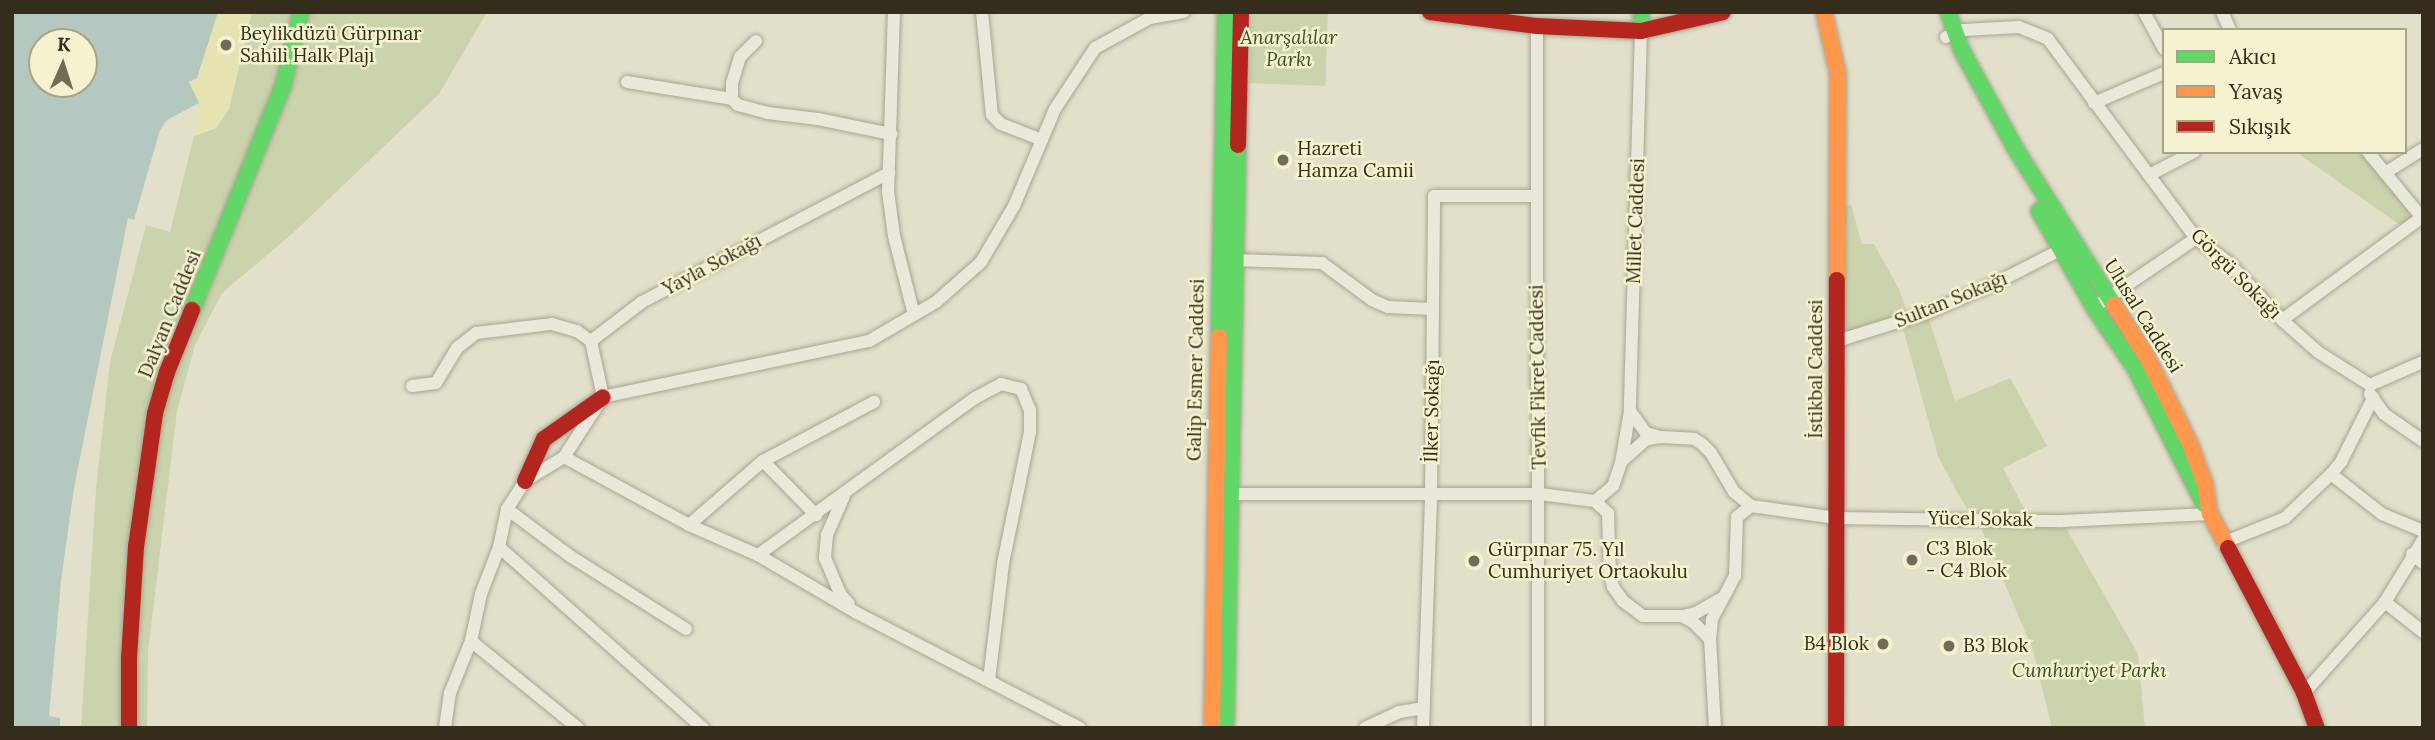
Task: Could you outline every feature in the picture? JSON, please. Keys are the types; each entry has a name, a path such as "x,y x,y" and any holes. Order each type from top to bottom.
{"street":[{"name":"Dalyan Caddesi","path":"129,728 129,658 136,547 155,413 167,372 283,86 301,12"},
{"path":"894,12 887,191 894,236 914,315"},
{"path":"982,12 992,115 1000,124 1042,140"},
{"path":"445,728 450,693 471,641 481,594 499,547 507,509 526,481 544,439 603,397 869,341 936,302 981,262 1014,206 1055,109 1095,48 1150,18 1183,12"},
{"name":"Galip Esmer Caddesi","path":"1212,728 1223,494 1225,12"},
{"path":"1226,728 1223,494 1236,260 1241,12"},
{"path":"1430,12 1537,26 1641,31 1723,12"},
{"path":"1641,31 1642,12"},
{"name":"İstikbal Caddesi","path":"1824,12 1838,74 1836,728"},
{"path":"1938,12 1950,35"},
{"path":"1948,12 1951,55 2067,246 2096,310 2135,368 2210,514"},
{"path":"2144,12 2162,45"},
{"path":"2222,12 2229,28"},
{"name":"Tevfik Fikret Caddesi","path":"1537,26 1535,196 1540,494 1538,728"},
{"name":"Görgü Sokağı","path":"1950,35 2019,27 2048,39 2196,238 2229,263 2282,320 2318,352 2360,379"},
{"name":"Millet Caddesi","path":"1621,463 1630,411 1641,31"},
{"path":"732,99 732,83 740,57 756,41"},
{"path":"2091,99 2162,74"},
{"path":"627,82 732,99 738,105 768,113 818,119 891,134"},
{"path":"2385,173 2423,149"},
{"path":"2149,175 2190,154"},
{"path":"2282,320 2422,219 2370,154"},
{"name":"Yayla Sokağı","path":"591,341 642,303 889,173"},
{"name":"İlker Sokağı","path":"1423,728 1431,495 1434,196 1535,196"},
{"path":"2096,310 2099,304 2196,238"},
{"name":"Sultan Sokağı","path":"1837,341 1927,313 1994,285 2067,246"},
{"name":"Ulusal Caddesi","path":"2067,246 2108,299 2148,359 2190,444 2205,484 2210,514 2223,543 2304,693 2316,728"},
{"path":"1236,260 1322,263 1372,300 1388,307 1433,309"},
{"path":"412,386 436,383 457,348 476,334 552,324 577,331 591,341 603,397 564,457 526,481"},
{"path":"2360,379 2370,385 2423,362"},
{"path":"2360,379 2384,414 2423,440"},
{"path":"758,555 844,496 975,398 1001,384 1021,389 1030,410 1030,432 1003,564 989,679"},
{"path":"2223,543 2285,518 2331,474 2341,462 2373,398"},
{"path":"689,525 762,461 874,402"},
{"path":"1630,411 1646,433 1660,437 1694,439 1711,453 1734,492 1751,506 1741,513 1736,522"},
{"path":"1660,437 1646,440 1621,463 1612,486 1608,513 1613,587 1623,601 1643,616 1682,616 1696,613 1723,597"},
{"path":"564,457 689,525 758,555 857,613 1080,728"},
{"path":"762,461 816,515"},
{"path":"2331,474 2382,514 2423,531"},
{"path":"1595,501 1612,486"},
{"path":"1715,728 1710,639 1714,610 1732,587 1735,576 1734,492"},
{"path":"1223,494 1540,494 1595,501 1608,513"},
{"path":"844,496 827,535 825,558 839,594 857,613"},
{"name":"Yücel Sokak","path":"1751,506 1836,518 2062,521 2210,514"},
{"path":"507,509 570,556 686,629"},
{"path":"2304,693 2385,602 2423,540"},
{"path":"499,547 703,728"},
{"path":"2412,554 2423,563"},
{"path":"2385,602 2423,632"},
{"path":"1682,616 1693,621 1710,639"},
{"path":"471,641 578,728"},
{"path":"1365,728 1399,712 1423,708"}],"green space":[{"path":"252,12 487,12 439,94 293,233 222,293 195,345 177,411 148,652 147,728 81,728 96,489 110,362 146,225 170,232 194,136 216,128 229,109"},
{"name":"Anarşalılar Parkı","path":"1252,12 1328,12 1325,86 1249,83"},
{"path":"2299,154 2364,154 2412,214 2411,222 2400,225"},
{"name":"Cumhuriyet Parkı","path":"1851,205 1862,244 1874,244 1899,289 1909,318 1927,313 1955,401 2010,378 2047,446 2003,468 2029,518 2062,521 2138,654 2145,728 2052,728 2033,650 1977,519 1973,518 1958,494 1938,456 1901,321 1842,334 1837,207"}],"sand":[{"name":"Beylikdüzü Gürpınar Sahili Halk Plajı","path":"218,12 252,12 229,109 216,128 194,136 199,103 189,82 197,77"}],"shaded area":[{"path":"12,12 218,12 197,78 189,82 199,103 167,120 160,130 134,220 128,218 74,488 61,581 49,716 60,718 60,728 12,728"}],"traffic: fast":[{"path":"192,310 283,86 301,12"},
{"path":"1219,337 1225,12"},
{"path":"1641,12 1641,31"},
{"path":"1948,12 1962,51 2015,148 2114,305"},
{"path":"1226,728 1238,145"},
{"path":"2039,211 2096,311 2135,368 2204,504"}],"traffic: slow":[{"path":"1824,12 1838,74 1837,280"},
{"path":"2114,305 2148,359 2190,444 2205,484 2210,514 2228,548"},
{"path":"1212,728 1219,337"}],"traffic: jam":[{"path":"1238,145 1241,12"},
{"path":"1430,12 1537,26 1641,31 1723,12"},
{"path":"1836,728 1837,280"},
{"path":"129,728 129,658 136,547 155,413 167,372 192,310"},
{"path":"525,481 544,439 603,397"},
{"path":"2228,548 2304,693 2317,728"}],"place":[{"name":"Beylikdüzü Gürpınar Sahili Halk Plajı","path":"226,45"},
{"name":"Hazreti Hamza Camii","path":"1283,160"},
{"name":"C3 Blok - C4 Blok","path":"1912,560"},
{"name":"Gürpınar 75. Yıl Cumhuriyet Ortaokulu","path":"1474,561"},
{"name":"B4 Blok","path":"1883,644"},
{"name":"B3 Blok","path":"1949,646"}]}
